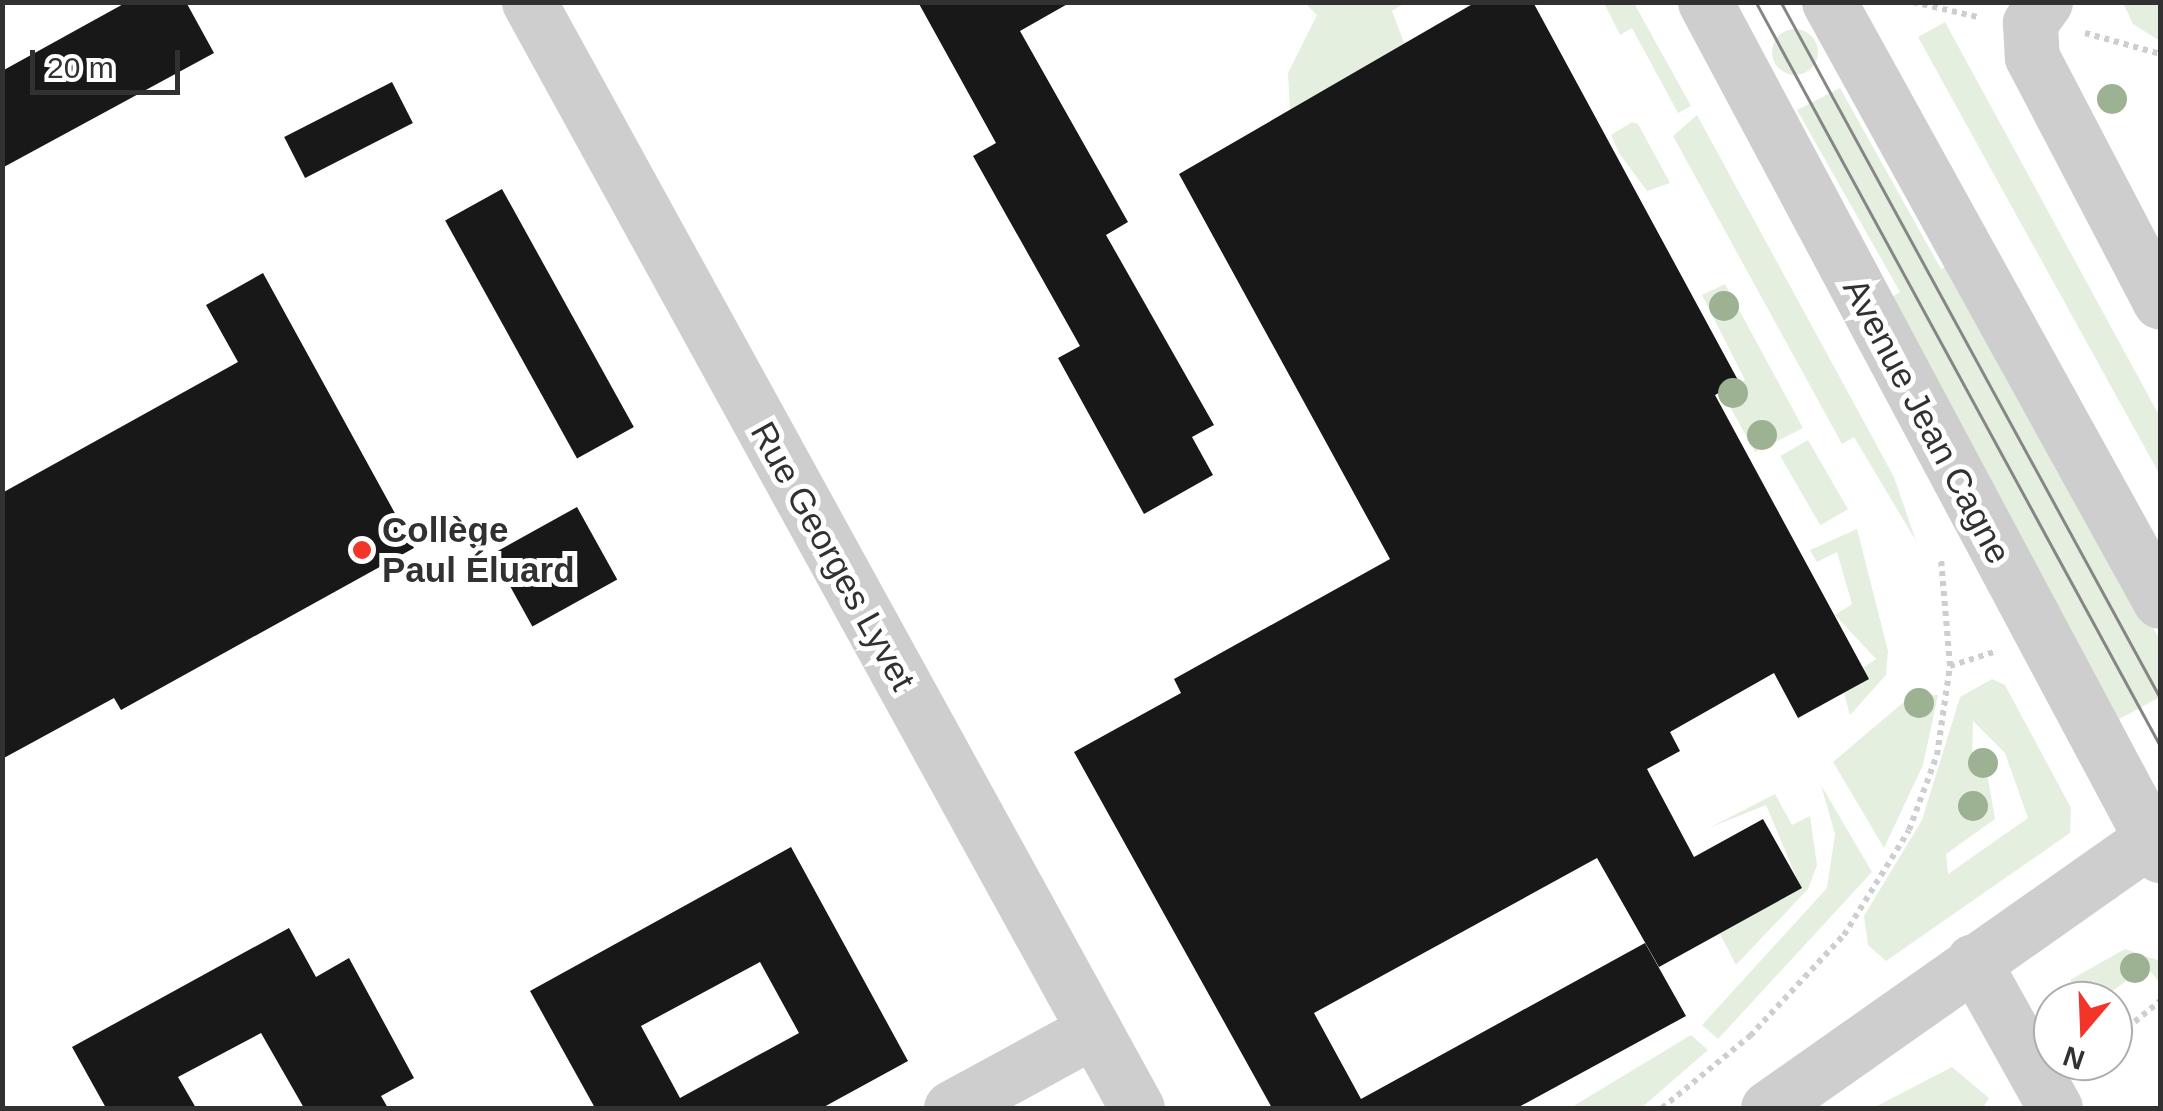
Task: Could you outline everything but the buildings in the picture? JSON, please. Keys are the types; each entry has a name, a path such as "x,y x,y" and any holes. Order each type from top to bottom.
{"street":[{"name":"Rue Georges Lyvet","path":"529,2 1138,1108"},
{"path":"1829,2 2160,601"},
{"path":"2044,2 2030,23 2032,57 2160,302"},
{"name":"Avenue Jean Cagne","path":"1727,10 2157,842"},
{"path":"1768,1108 1973,962 2157,842"},
{"path":"1973,962 2054,1108"},
{"path":"951,1108 1094,1030"}],"path":[{"path":"1662,1108 1750,1036 1844,936 1908,830 1938,755 1950,666 1942,555"},
{"path":"1950,666 1995,651"},
{"path":"2133,1022 2160,1000"}],"green space":[{"path":"1305,3 1405,3 1392,11 1405,45 1290,112 1288,73 1317,15"},
{"path":"1604,3 1634,3 1691,106 1678,113 1632,28 1620,35"},
{"path":"2123,3 2160,3 2160,41 2133,24"},
{"path":"1945,22 2160,417 2160,475 1918,37"},
{"path":"1795,29 1812,35 1818,52 1812,69 1795,75 1778,69 1772,52 1778,35"},
{"path":"1840,88 1941,269 1956,262 2160,640 2160,697 2114,722 1885,301 1900,292 1797,110"},
{"path":"1697,115 1894,477 1916,541 1854,437 1842,444 1673,136"},
{"path":"1632,122 1638,124 1670,183 1647,191 1619,153 1611,135"},
{"path":"1725,284 1803,428 1755,452 1723,394 1745,380 1702,295"},
{"path":"1808,440 1848,509 1820,525 1780,456"},
{"path":"1857,529 1888,651 1886,675 1850,715 1844,693 1868,679 1863,668 1876,659 1835,615 1852,604 1837,552 1817,562 1810,550"},
{"path":"1992,679 2005,685 2071,808 2070,833 1886,961 1868,945 1864,916 1922,820 1960,697","holes":["1973,721 2005,753 2028,818 1948,874 1946,854 1995,819 1988,778 1972,762"]},
{"path":"1938,695 1923,765 1884,848 1833,762 1911,696"},
{"path":"1821,785 1872,872 1718,1039 1702,1025 1827,888 1835,834"},
{"path":"1775,794 1792,825 1810,816 1817,865 1808,889 1736,965 1720,934 1801,888 1766,805 1709,828"},
{"path":"2125,949 2160,961 2160,983 2146,966 2126,981 2070,980"},
{"path":"1691,1035 1708,1050 1641,1108 1570,1108"},
{"path":"1952,1067 1989,1098 1983,1108 1873,1108"}],"tram line":[{"path":"1756,2 2160,745"},
{"path":"1781,2 2160,697"}],"place":[{"name":"Collège Paul Éluard","path":"362,550"}]}
